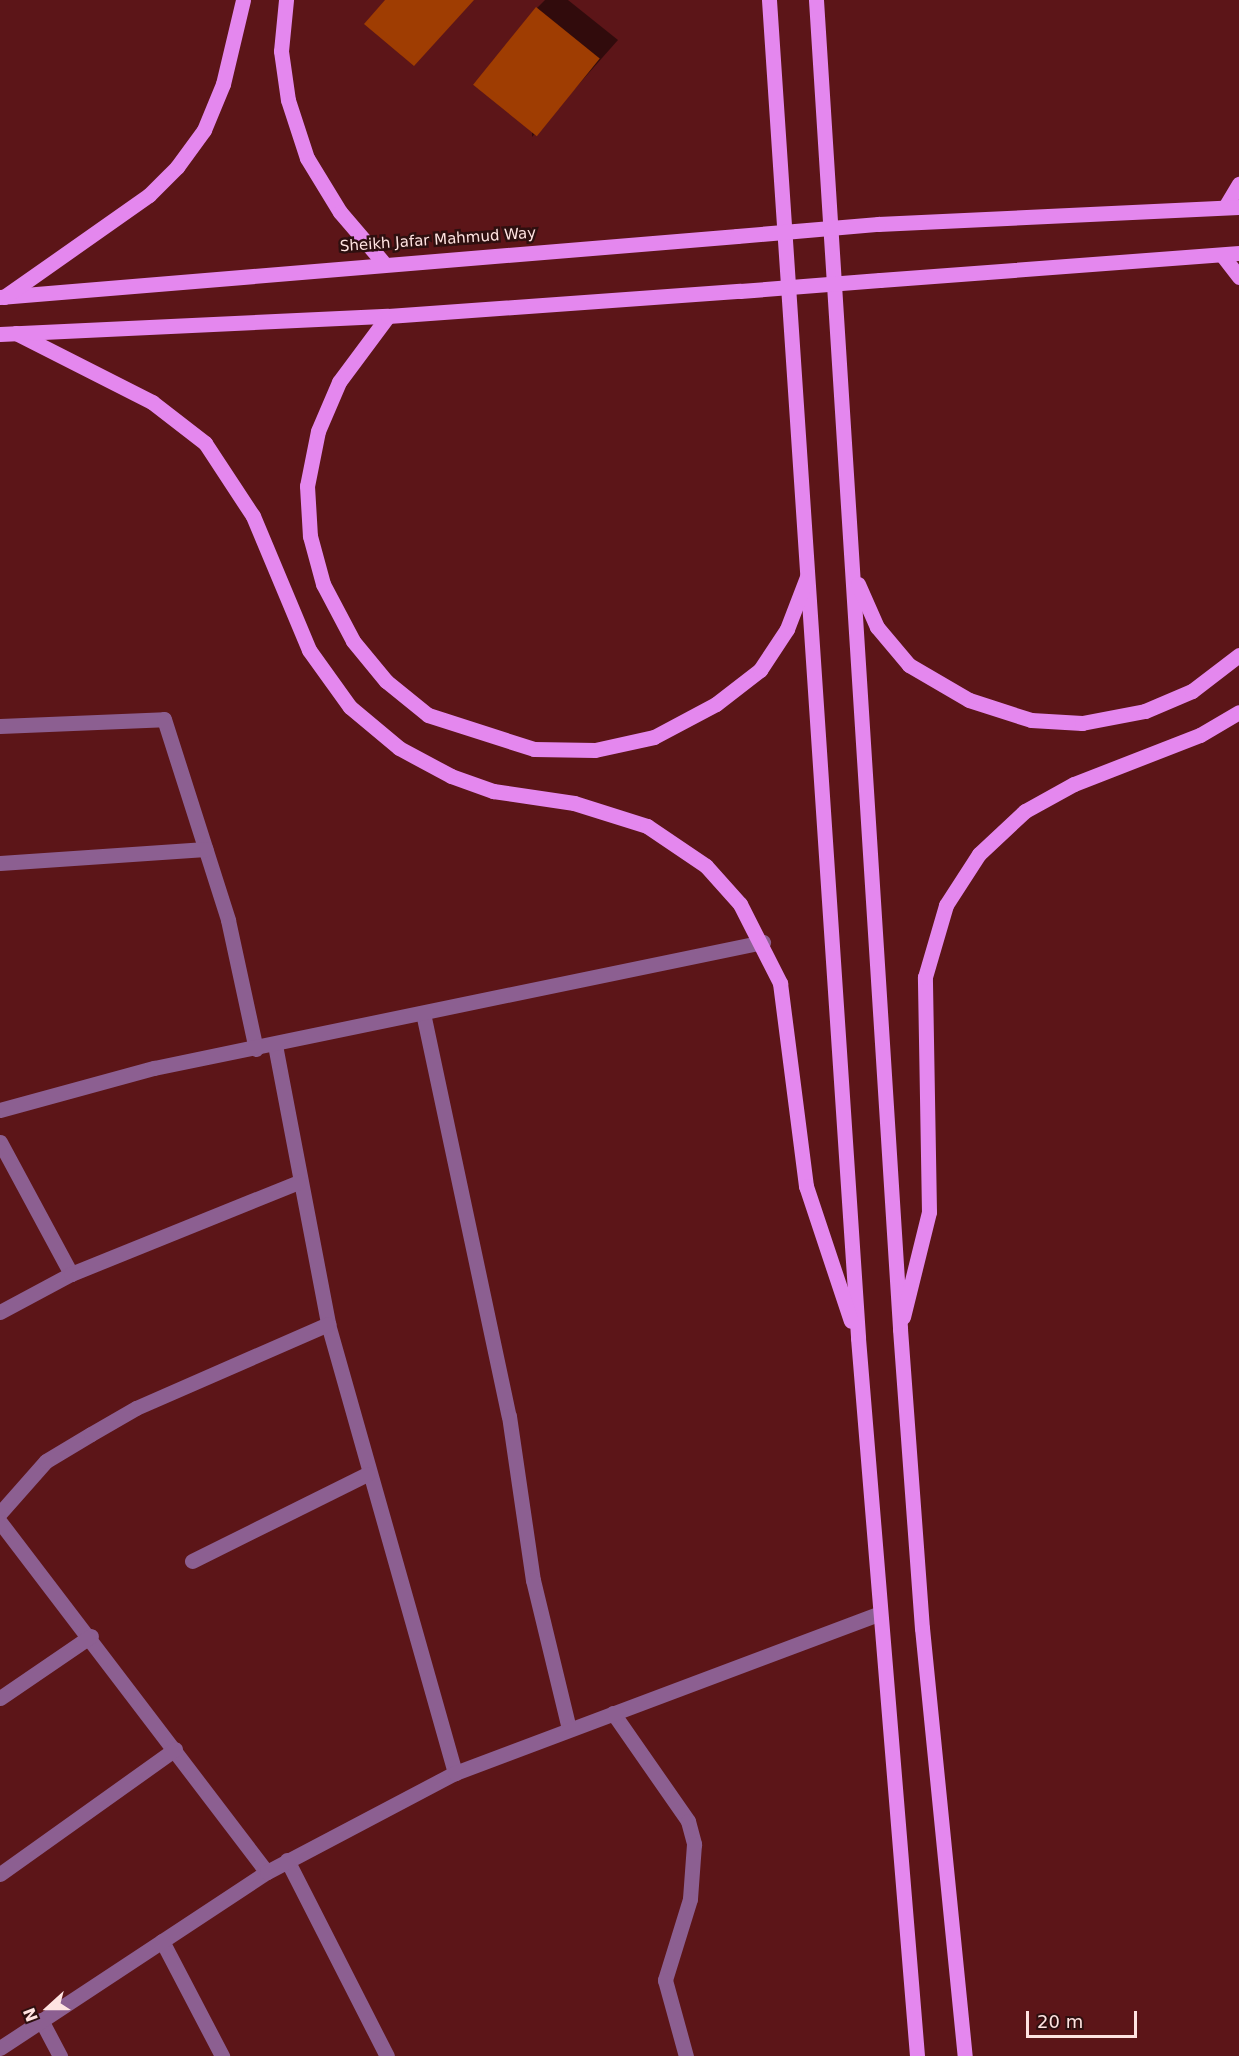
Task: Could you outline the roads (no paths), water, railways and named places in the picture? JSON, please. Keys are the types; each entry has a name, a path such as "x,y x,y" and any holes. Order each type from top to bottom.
{"main road":[{"path":"2,297 149,195 177,167 204,130 223,84 243,0"},
{"path":"286,0 281,51 288,100 307,158 340,212 382,261"},
{"path":"769,0 810,569 858,1338 917,2056"},
{"path":"816,0 900,1329 922,1628 965,2056"},
{"path":"1232,207 1239,183"},
{"name":"Sheikh Jafar Mahmud Way","path":"2,297 382,261 878,224 1232,207"},
{"path":"0,334 388,316 1239,253"},
{"path":"1222,255 1239,277"},
{"path":"388,316 339,382 318,431 307,486 310,536 323,584 353,641 386,681 428,715 534,749 595,750 654,737 716,704 759,670 787,629 810,569"},
{"path":"16,333 152,402 205,443 253,516 309,650 350,707 399,747 451,776 493,791 574,803 647,826 706,866 763,942 787,1010 806,1186 858,1338"},
{"path":"854,576 877,627 909,664 969,699 1031,720 1082,723 1144,711 1192,691 1239,655"},
{"path":"900,1329 929,1212 925,977 946,905 979,854 1025,811 1074,784 1200,735 1239,712"}],"street":[{"path":"0,726 164,719 207,849 256,1049"},
{"path":"0,863 207,849"},
{"path":"0,1110 154,1068 256,1049 763,942"},
{"path":"423,1013 509,1416 532,1580 569,1729"},
{"path":"275,1045 299,1182 328,1324 367,1474 455,1773"},
{"path":"0,1142 71,1274"},
{"path":"0,1312 71,1274 299,1182"},
{"path":"0,1513 46,1461 136,1408 328,1324"},
{"path":"192,1561 367,1474"},
{"path":"0,1522 91,1636 267,1872"},
{"path":"0,2048 267,1872 455,1773 879,1614"},
{"path":"0,1698 91,1636"},
{"path":"613,1713 688,1821 694,1844 690,1899 665,1980 686,2056"},
{"path":"0,1874 175,1749"},
{"path":"287,1860 387,2056"},
{"path":"162,1941 222,2056"},
{"path":"41,2020 60,2056"}]}
